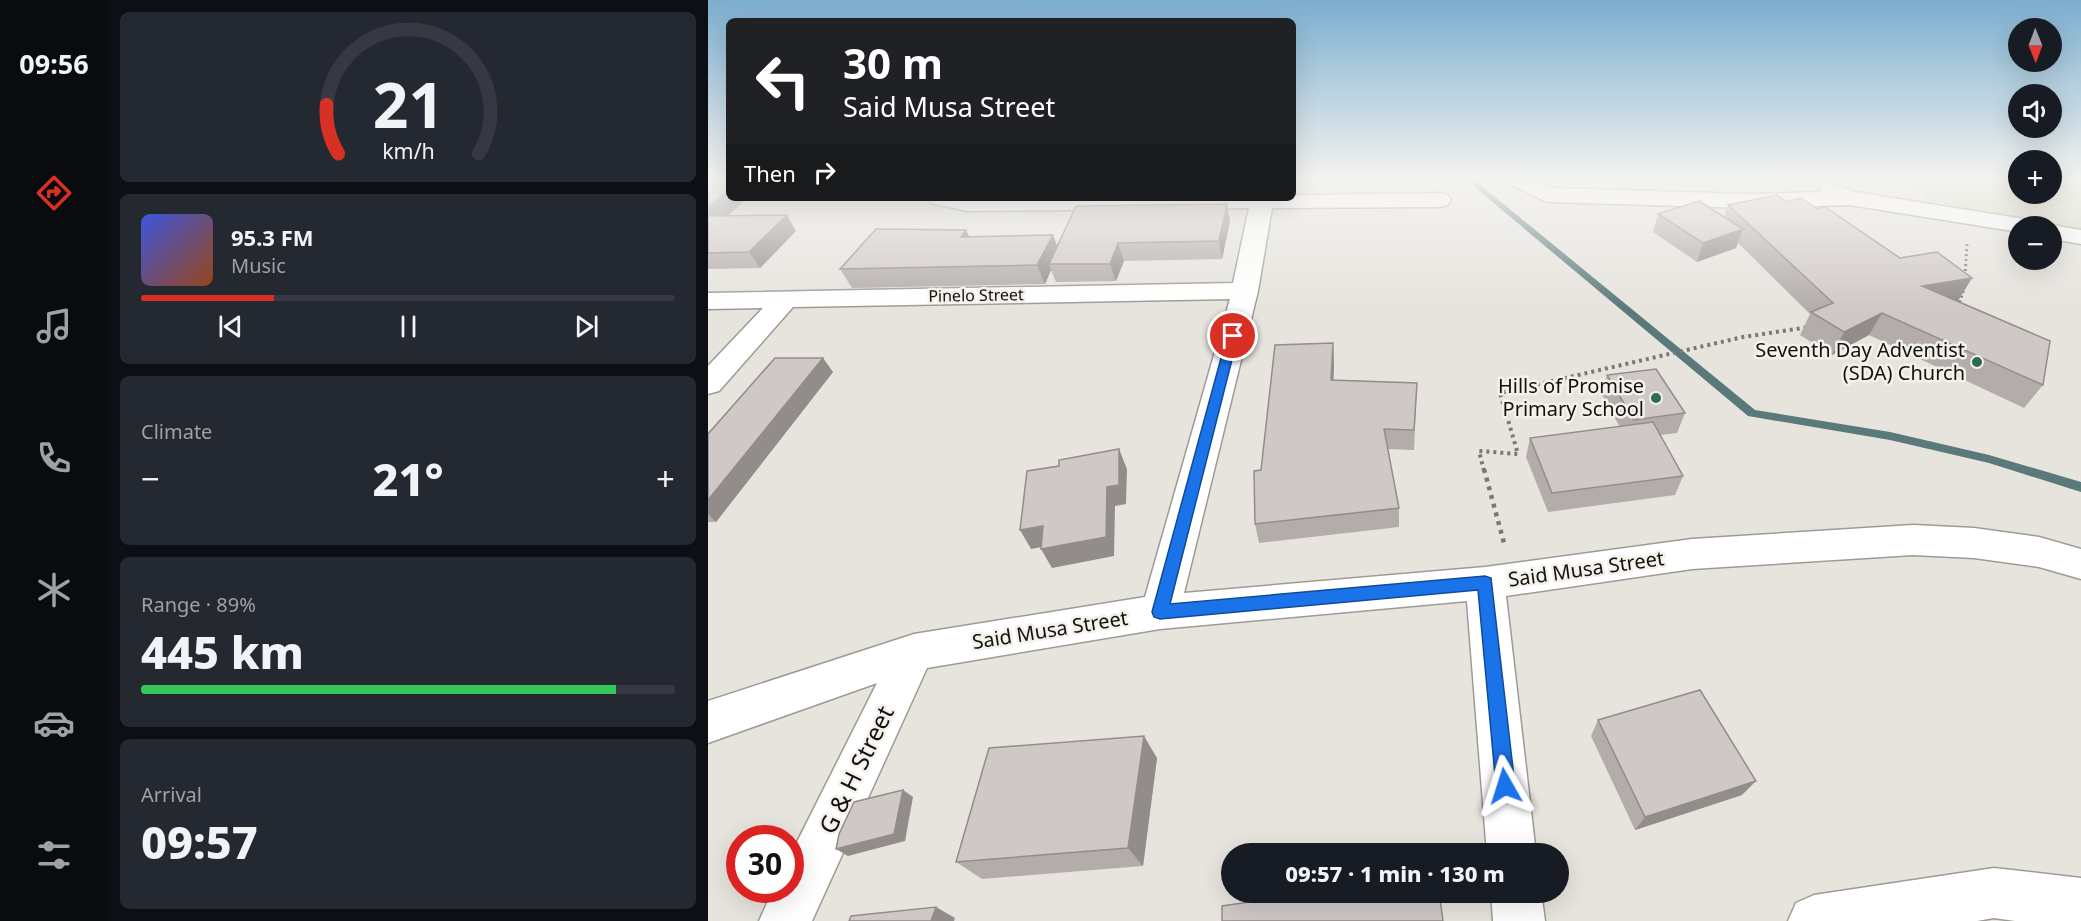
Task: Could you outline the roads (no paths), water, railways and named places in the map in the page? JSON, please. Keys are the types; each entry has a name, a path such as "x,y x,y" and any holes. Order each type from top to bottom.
{"street":[{"path":"1160,612 1245,291 1258,222"},
{"path":"2062,234 2081,237"},
{"name":"Pinelo Street","path":"708,301 1245,291"},
{"path":"708,384 786,299"},
{"name":"Said Musa Street","path":"708,722 914,652 1160,612 1500,581 1692,554 1913,540 1974,543 2040,552 2081,564"},
{"path":"1500,581 1512,843"},
{"name":"G & H Street","path":"785,921 914,652"},
{"path":"1814,921 1994,893 2081,904"},
{"path":"1517,903 1519,921"}],"waterway":[{"path":"1521,222 1752,413 1890,436 1989,459 2081,487"}],"place":[{"name":"Seventh Day Adventist (SDA) Church","path":"1977,362"},
{"name":"Hills of Promise Primary School","path":"1656,398"}]}
